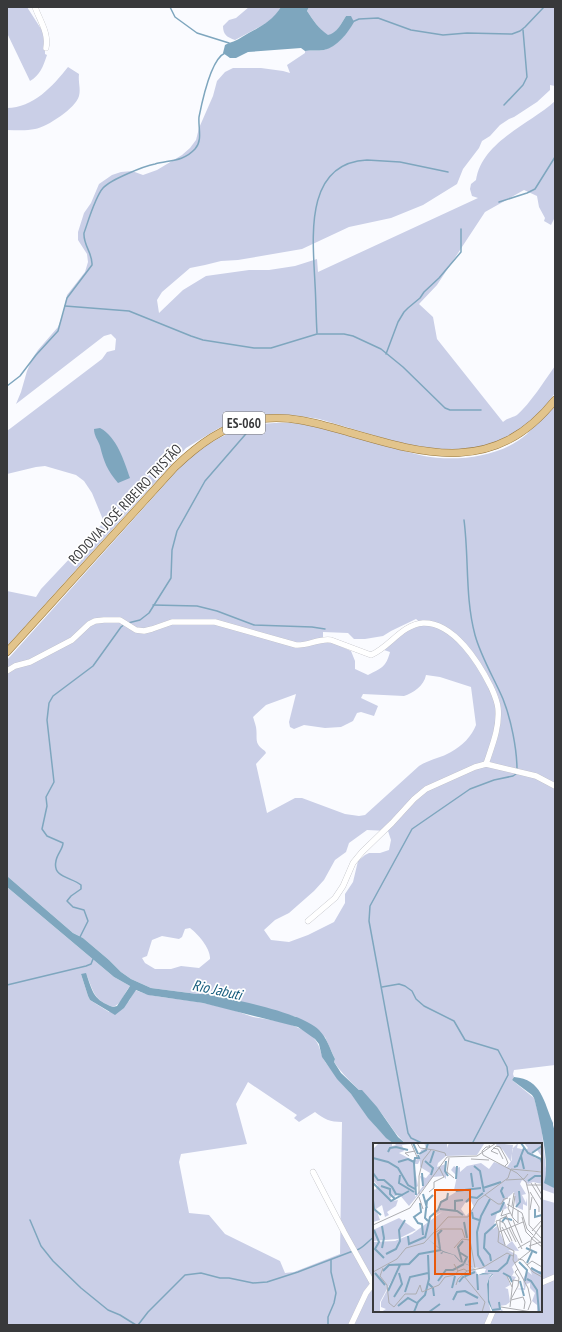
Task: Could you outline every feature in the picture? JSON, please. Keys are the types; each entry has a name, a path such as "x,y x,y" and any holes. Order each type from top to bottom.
{"main road":[{"name":"RODOVIA JOSÉ RIBEIRO TRISTÃO","path":"7,652 175,467 200,445 225,430 236,425 256,420 269,418 288,419 317,423 412,450 438,453 464,453 496,446 515,436 536,421 555,400"}],"street":[{"path":"35,7 46,34 46,48"},
{"path":"7,671 15,666 30,662 72,640 95,621 120,620 136,630 144,631 172,622 215,622 296,645 304,645 321,640 331,640 371,655 410,627 418,624 428,624 438,626 448,631 464,645 482,670 496,698 498,705 498,721 486,764"},
{"path":"308,921 334,898 343,886 353,863 362,852 414,799 438,783 475,767 486,764 536,776 555,786"},
{"path":"314,1172 344,1232 373,1284 366,1294 351,1325"},
{"path":"542,1283 555,1277"},
{"path":"487,1325 493,1312"}],"shaded area":[{"path":"7,7 27,7 45,35 45,54 47,55 41,70 30,81 7,33"},
{"path":"249,7 281,7 275,16 265,24 235,40 228,37 224,32 223,26 229,20 236,18"},
{"path":"281,7 309,7 307,11 309,14 319,27 328,35 336,30 346,16 351,16 354,22 349,31 338,43 324,50 305,51 301,48 248,52 236,58 230,58 223,53 225,45 238,40 263,25 277,13"},
{"path":"309,7 555,7 555,86 550,85 550,90 537,102 500,125 490,136 482,141 479,148 463,169 457,184 423,205 391,218 349,227 302,249 238,260 221,261 190,268 162,292 157,300 159,313 183,290 206,276 249,270 269,270 295,266 317,259 318,272 478,198 472,196 470,189 471,184 476,180 480,166 487,155 508,135 555,101 555,217 551,225 544,221 545,218 539,207 537,196 524,190 485,212 437,285 419,304 433,317 437,339 503,422 517,415 527,405 555,366 555,393 547,404 523,428 510,437 473,450 417,448 319,419 293,415 276,414 250,418 219,428 186,448 7,646 7,591 36,597 41,589 104,522 92,493 84,481 76,475 45,466 7,474 7,431 102,359 107,352 115,350 116,339 111,334 104,336 16,404 32,359 58,327 63,314 67,295 85,272 88,262 87,254 78,240 78,232 84,213 91,203 99,184 112,175 132,171 143,175 157,170 182,155 190,148 196,140 199,128 213,96 217,81 225,72 233,68 261,68 290,73 287,65 305,53 305,51 324,50 329,48 345,35 353,22 346,16 336,30 328,36 307,11"},
{"path":"68,67 79,74 80,93 73,106 47,125 40,128 28,130 7,130 7,108 25,104 42,95"},
{"path":"555,404 555,1065 514,1070 514,1077 512,1080 534,1098 541,1123 547,1178 554,1188 555,1185 555,1194 542,1189 542,1143 405,1143 377,1108 349,1080 334,1062 335,1059 325,1037 296,1017 209,994 197,994 151,988 131,979 83,938 73,933 7,876 7,660 189,458 206,445 232,432 257,425 281,423 305,424 329,429 424,456 437,458 464,458 492,453 516,442 527,434","holes":["416,619 423,625 406,629 381,649 390,652 387,661 380,669 368,675 355,669 355,661 351,651 329,641 323,641 323,632 348,633 354,639 383,636","426,675 440,677 471,687 476,725 472,733 463,744 455,750 419,766 365,815 359,816 345,814 302,798 295,798 267,813 256,764 266,753 257,743 256,727 253,717 266,705 296,694 289,722 290,727 294,729 304,725 325,728 341,727 353,721 357,713 361,712 374,716 378,706 361,698 363,694 404,696 418,688 425,679","367,830 388,831 391,840 389,850 380,853 369,853 358,861 353,882 345,894 345,903 334,922 308,935 289,942 271,940 264,930 275,920 289,913 314,891 324,880 335,860 346,852 349,843","190,928 197,934 206,946 210,955 210,959 199,968 181,966 171,969 155,969 145,963 142,958 147,956 152,940 162,936 179,939 182,937 185,929"]},
{"path":"100,428 111,437 115,443 130,478 118,483 111,474 95,436 94,429"},
{"path":"7,876 73,933 83,938 131,979 151,988 197,994 209,994 250,1003 283,1012 310,1024 319,1030 324,1036 335,1059 334,1062 341,1073 359,1090 362,1090 377,1107 398,1137 405,1143 393,1143 386,1138 337,1079 322,1057 319,1044 315,1039 298,1027 203,1003 148,995 136,990 124,1008 115,1015 90,1000 81,974 86,973 98,999 113,1007 117,1006 130,986 114,977 7,887"},
{"path":"7,887 114,977 130,986 121,1001 113,1007 98,999 87,976 81,974 90,1000 109,1012 129,1001 135,990 160,997 195,1001 218,1006 253,1017 275,1020 302,1029 316,1040 326,1063 376,1127 393,1143 373,1143 373,1312 542,1312 542,1199 555,1203 555,1325 7,1325","holes":["248,1082 297,1115 294,1118 299,1122 315,1112 327,1120 342,1122 340,1254 294,1272 285,1273 280,1261 225,1234 209,1215 189,1213 179,1162 181,1154 247,1144 236,1104"]},
{"path":"514,1077 531,1082 536,1087 541,1093 553,1123 555,1132 554,1188 544,1183 546,1175 545,1154 534,1098 512,1080"}],"waterway":[{"path":"170,7 175,17 197,33 229,43"},
{"path":"352,22 359,19 378,18 411,30 443,35 467,33 512,34 525,27 544,7"},
{"path":"504,105 523,85 527,77 523,30"},
{"path":"7,386 20,376 36,355 58,331 67,298 92,265 91,257 85,242 84,233 100,192 113,181 136,170 150,165 176,160 186,156 195,149 199,142 199,117 202,102 211,72 215,63 225,53"},
{"path":"499,202 535,189 555,157"},
{"path":"317,333 313,246 314,226 316,207 322,189 332,174 346,164 367,160 400,162 448,172"},
{"path":"386,354 398,322 404,312 420,298 461,252 461,229"},
{"path":"65,306 129,311 203,340 254,348 271,348 317,334 344,334 353,336 381,349 403,367 445,408 450,410 481,410"},
{"path":"128,623 140,620 149,613 171,578 172,550 177,531 205,481 251,428"},
{"path":"464,520 468,592 472,621 481,651 503,699 509,716 515,744 517,770"},
{"path":"153,605 197,606 217,611 254,625 312,627 325,629"},
{"path":"80,937 88,921 84,910 73,907 67,901 81,889 81,885 57,871 56,861 63,843 47,836 42,829 47,806 46,797 54,782 47,720 49,703 53,696 93,666 121,627 125,624"},
{"path":"422,1143 411,1138 408,1133 369,921 370,906 412,829 470,789 516,774"},
{"path":"7,985 86,966 91,964 93,959"},
{"path":"382,987 399,984 405,986 412,991 416,999 424,1006 454,1021 465,1040 498,1050 507,1067 508,1075 473,1143"},
{"path":"30,1220 41,1246 53,1261 81,1288 108,1310 120,1315 136,1325"},
{"path":"357,1250 373,1238"},
{"path":"138,1325 148,1312 185,1275 201,1273 220,1278 229,1278 253,1283 267,1282 353,1251"},
{"path":"328,1325 328,1317 334,1303 336,1293 331,1272 331,1260"}],"water label":[{"name":"Rio Jabuti","path":"217,990"}]}
